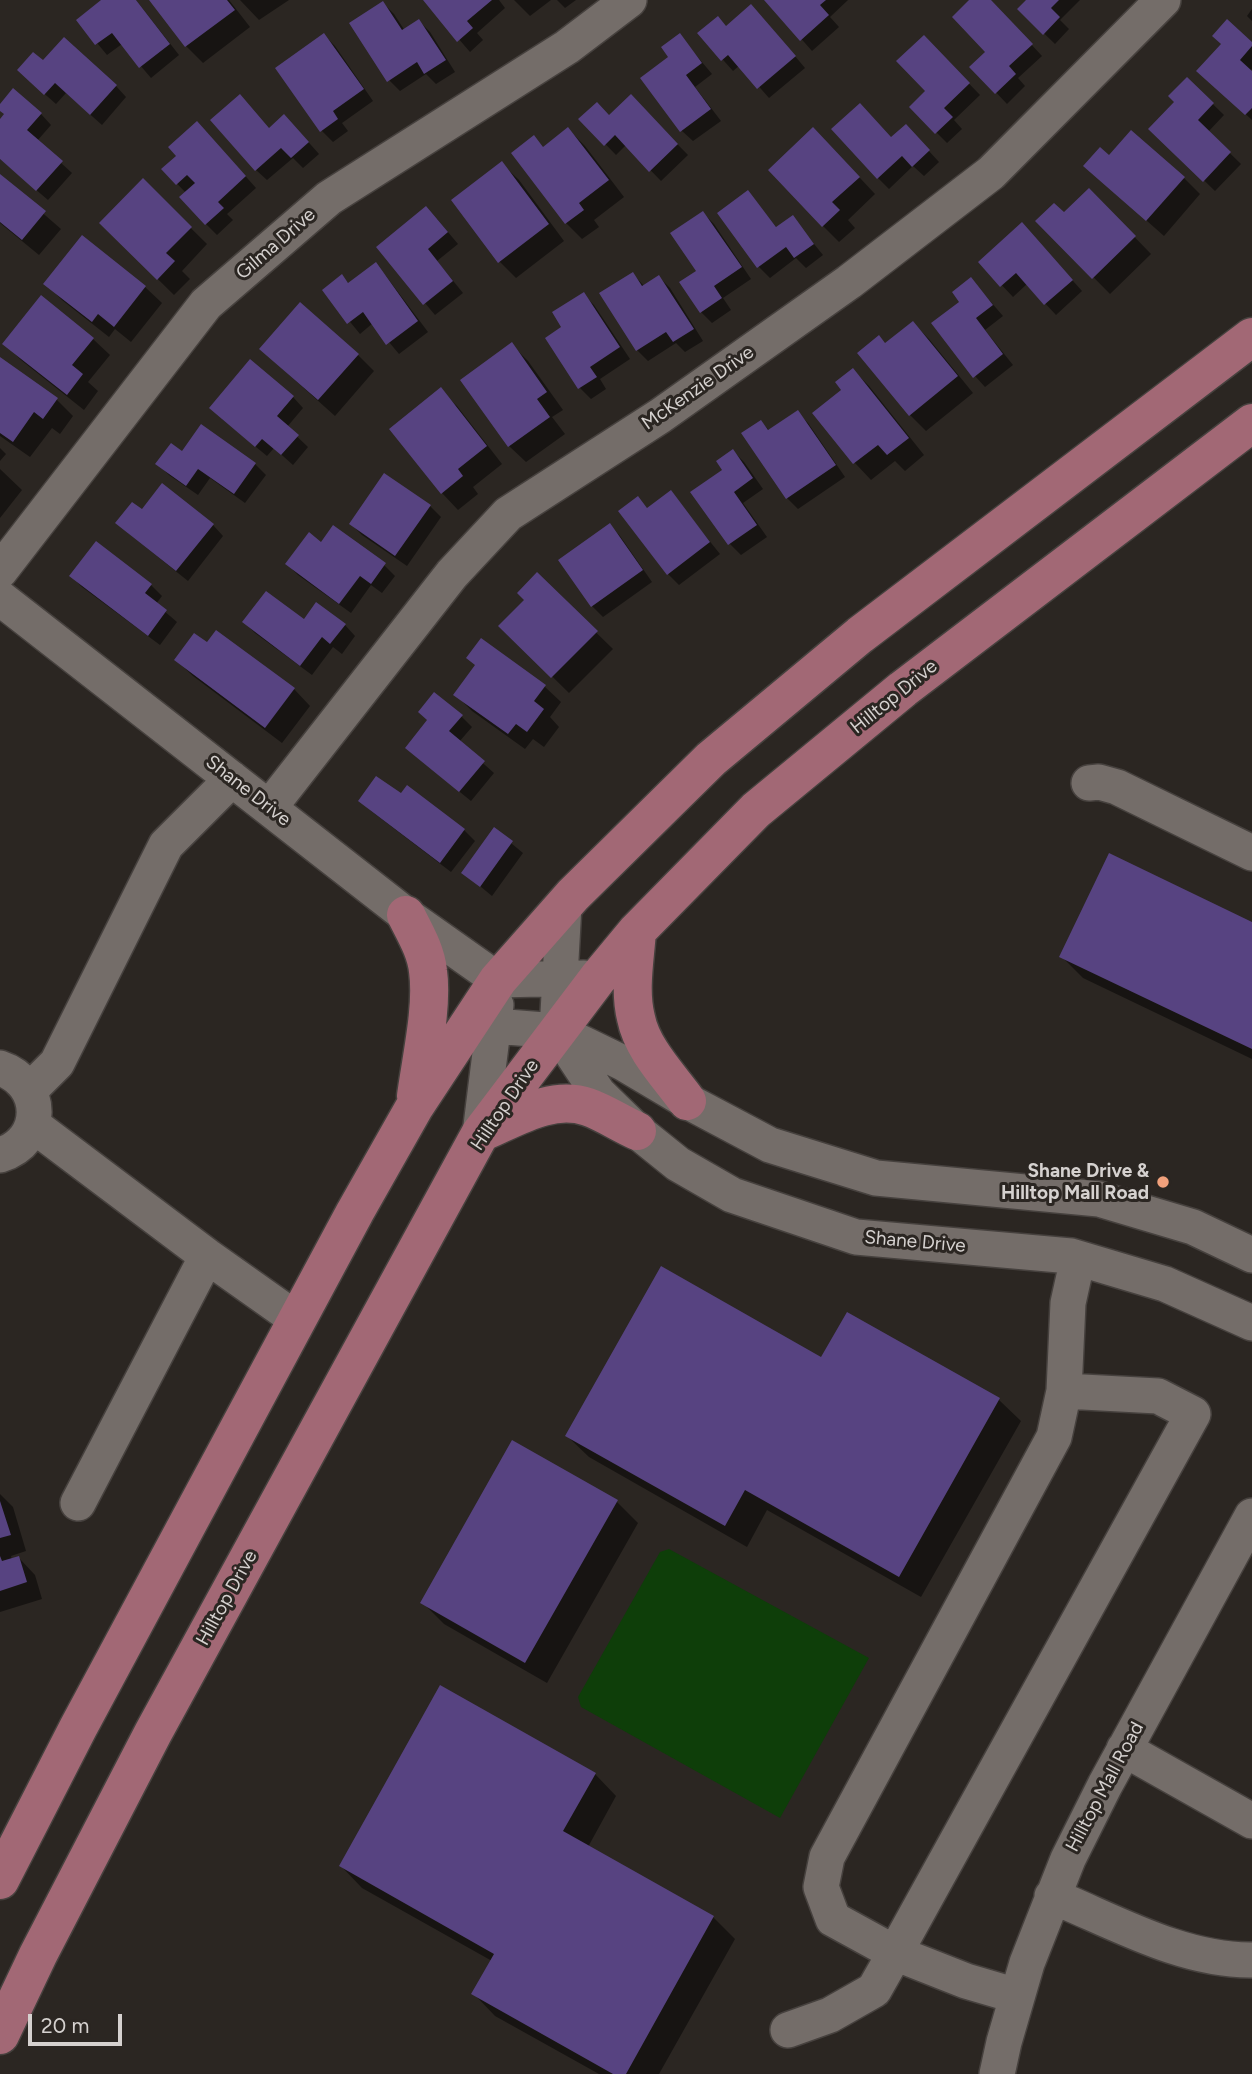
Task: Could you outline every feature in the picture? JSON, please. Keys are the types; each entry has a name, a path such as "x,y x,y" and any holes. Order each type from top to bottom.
{"main road":[{"path":"0,1880 296,1319 415,1106 481,1025 498,980 564,905 711,759 850,644 1252,337"},
{"name":"Hilltop Drive","path":"0,2035 38,1955 153,1733 480,1134 598,978 637,931 756,810 903,689 1252,423"},
{"path":"406,915 424,951 429,971 415,1106"},
{"path":"637,931 632,988 636,1020 646,1043 687,1101"},
{"path":"480,1134 540,1106 565,1104 587,1107 637,1131"}],"street":[{"name":"Gilma Drive","path":"0,571 206,304 329,198 567,47 629,0"},
{"name":"McKenzie Drive","path":"269,808 452,574 508,514 660,416 849,282 992,173 1163,0"},
{"name":"Shane Drive","path":"0,598 406,915 498,980"},
{"path":"30,1090 57,1063 166,845 232,779"},
{"path":"1089,783 1099,782 1116,787 1252,853"},
{"path":"557,1031 564,905"},
{"path":"498,980 598,978"},
{"path":"480,1134 481,1025 557,1031 623,1063 687,1101 771,1145 876,1178 1098,1199 1193,1227 1252,1255"},
{"name":"Shane Drive","path":"557,1031 598,1093 637,1131 678,1164 732,1195 856,1237 1078,1258 1165,1284 1252,1322"},
{"path":"0,1068 18,1076 30,1090 35,1107 33,1125 24,1141 0,1156"},
{"path":"33,1125 207,1256 296,1319"},
{"path":"78,1503 207,1256"},
{"path":"1017,1996 966,1981 895,1953 833,1919 821,1887 827,1857 1054,1437 1064,1391 1068,1303 1078,1258"},
{"path":"788,2030 830,2015 874,1990 1193,1414 1158,1396 1064,1391"},
{"name":"Hilltop Mall Road","path":"997,2074 1017,1996 1052,1896 1124,1749 1252,1516"},
{"path":"1124,1749 1252,1821"},
{"path":"1052,1896 1192,1953 1220,1959 1252,1960"}],"green space":[{"path":"669,1549 869,1658 780,1818 581,1707 578,1697 660,1552"}],"building":[{"path":"101,0 136,0 170,44 139,68 112,33 95,45 76,20"},
{"path":"149,0 227,0 235,10 185,47"},
{"path":"423,0 492,0 467,21 473,28 457,42"},
{"path":"764,0 826,0 820,5 829,15 800,41"},
{"path":"969,0 991,0 1033,44 1009,66 1016,74 995,94 969,67 985,52 952,17"},
{"path":"1026,0 1059,0 1051,8 1060,17 1043,35 1017,9"},
{"path":"383,1 402,30 419,19 446,60 424,74 417,62 387,82 349,23"},
{"path":"751,4 796,56 757,89 728,55 721,61 697,33 718,16 726,26"},
{"path":"1227,19 1252,42 1252,46 1240,60 1252,71 1252,108 1245,115 1196,71 1221,44 1212,36"},
{"path":"324,33 364,89 333,111 338,119 320,132 275,68"},
{"path":"680,33 702,63 686,75 711,109 680,132 640,78 668,57 661,47"},
{"path":"924,35 970,83 944,108 953,117 935,134 909,107 925,91 896,61"},
{"path":"64,37 117,85 90,115 55,83 44,95 17,70 33,52 43,60"},
{"path":"1187,77 1214,103 1198,120 1231,152 1203,182 1148,129 1174,102 1168,96"},
{"path":"13,88 42,113 27,130 63,161 36,191 0,159 0,119 4,114 0,111 0,104"},
{"path":"240,94 269,128 284,114 309,142 291,158 281,148 255,171 210,120"},
{"path":"631,94 678,144 649,172 615,135 604,146 578,119 597,102 609,115"},
{"path":"860,103 891,137 906,124 930,150 912,167 902,156 877,179 831,129"},
{"path":"197,121 246,176 218,202 224,208 205,225 179,197 195,183 187,175 176,185 161,169 176,156 168,147"},
{"path":"568,127 609,180 579,203 584,210 565,224 511,153 534,135 543,147"},
{"path":"813,127 860,177 832,202 840,210 822,227 768,170"},
{"path":"1131,130 1185,177 1146,221 1083,166 1100,147 1109,155"},
{"path":"502,161 549,224 498,263 451,200"},
{"path":"0,174 46,211 22,240 0,222"},
{"path":"143,178 192,227 166,253 175,261 157,280 99,223"},
{"path":"1089,188 1136,236 1092,279 1035,221 1054,203 1064,212"},
{"path":"748,190 776,227 793,215 814,244 794,258 786,247 757,268 717,213"},
{"path":"426,206 448,232 428,249 453,281 423,305 376,247"},
{"path":"703,211 742,267 714,286 722,298 700,313 679,282 696,271 670,233"},
{"path":"1022,222 1073,280 1044,305 1016,273 1000,287 978,262"},
{"path":"82,235 146,286 114,327 98,314 92,322 43,284"},
{"path":"376,262 418,321 386,345 363,312 347,324 322,290 342,274 348,283"},
{"path":"633,272 642,286 659,275 694,329 673,342 666,332 636,351 599,293"},
{"path":"971,277 993,305 976,318 1003,354 973,378 931,323 959,302 952,292"},
{"path":"584,292 620,347 590,367 597,377 578,389 545,338 561,327 552,312"},
{"path":"41,295 94,338 72,365 83,374 67,395 2,344"},
{"path":"300,302 359,354 318,400 259,349"},
{"path":"913,321 958,376 909,416 857,353 879,335 885,343"},
{"path":"512,342 547,392 537,399 550,417 508,447 460,380"},
{"path":"0,357 58,398 43,419 34,412 13,442 0,433"},
{"path":"250,359 294,396 277,416 299,435 281,455 262,439 255,447 209,408"},
{"path":"853,368 909,438 887,455 878,445 853,464 812,413 841,390 835,382"},
{"path":"441,387 487,446 458,469 463,476 441,494 389,429"},
{"path":"798,410 836,465 786,499 741,433 761,420 768,430"},
{"path":"201,424 256,463 234,494 198,469 186,486 155,464 171,443 182,451"},
{"path":"733,449 753,478 734,492 757,525 728,545 690,492 722,470 716,461"},
{"path":"384,473 431,505 395,556 349,524"},
{"path":"162,483 214,524 176,571 115,523 132,502 142,509"},
{"path":"671,490 710,542 667,575 618,511 638,496 647,508"},
{"path":"610,523 643,570 591,607 558,560"},
{"path":"333,525 386,563 371,584 360,576 339,604 285,564 309,532 321,542"},
{"path":"96,541 152,584 145,593 167,610 148,636 69,576"},
{"path":"537,572 598,631 551,678 498,626 524,600 517,593"},
{"path":"266,591 304,619 316,602 346,624 330,644 322,637 300,666 242,622"},
{"path":"216,630 295,688 265,728 174,660 194,633 207,642"},
{"path":"481,638 546,685 534,701 544,709 527,732 516,724 508,734 453,695 475,665 466,658"},
{"path":"434,692 463,715 449,731 485,761 459,792 405,748 427,720 418,712"},
{"path":"376,776 401,793 407,785 465,829 440,863 358,801"},
{"path":"494,827 513,841 480,887 461,873"},
{"path":"1109,853 1252,922 1252,1049 1059,957"},
{"path":"661,1266 821,1357 847,1312 1000,1398 899,1577 745,1490 725,1526 565,1436"},
{"path":"512,1440 618,1500 525,1663 420,1603"},
{"path":"0,1501 11,1535 0,1538"},
{"path":"0,1556 2,1561 19,1556 27,1582 0,1591"},
{"path":"440,1685 596,1773 563,1831 714,1916 626,2074 613,2074 471,1994 494,1954 339,1866"}],"place":[{"name":"Shane Drive & Hilltop Mall Road","path":"1163,1182"}]}
